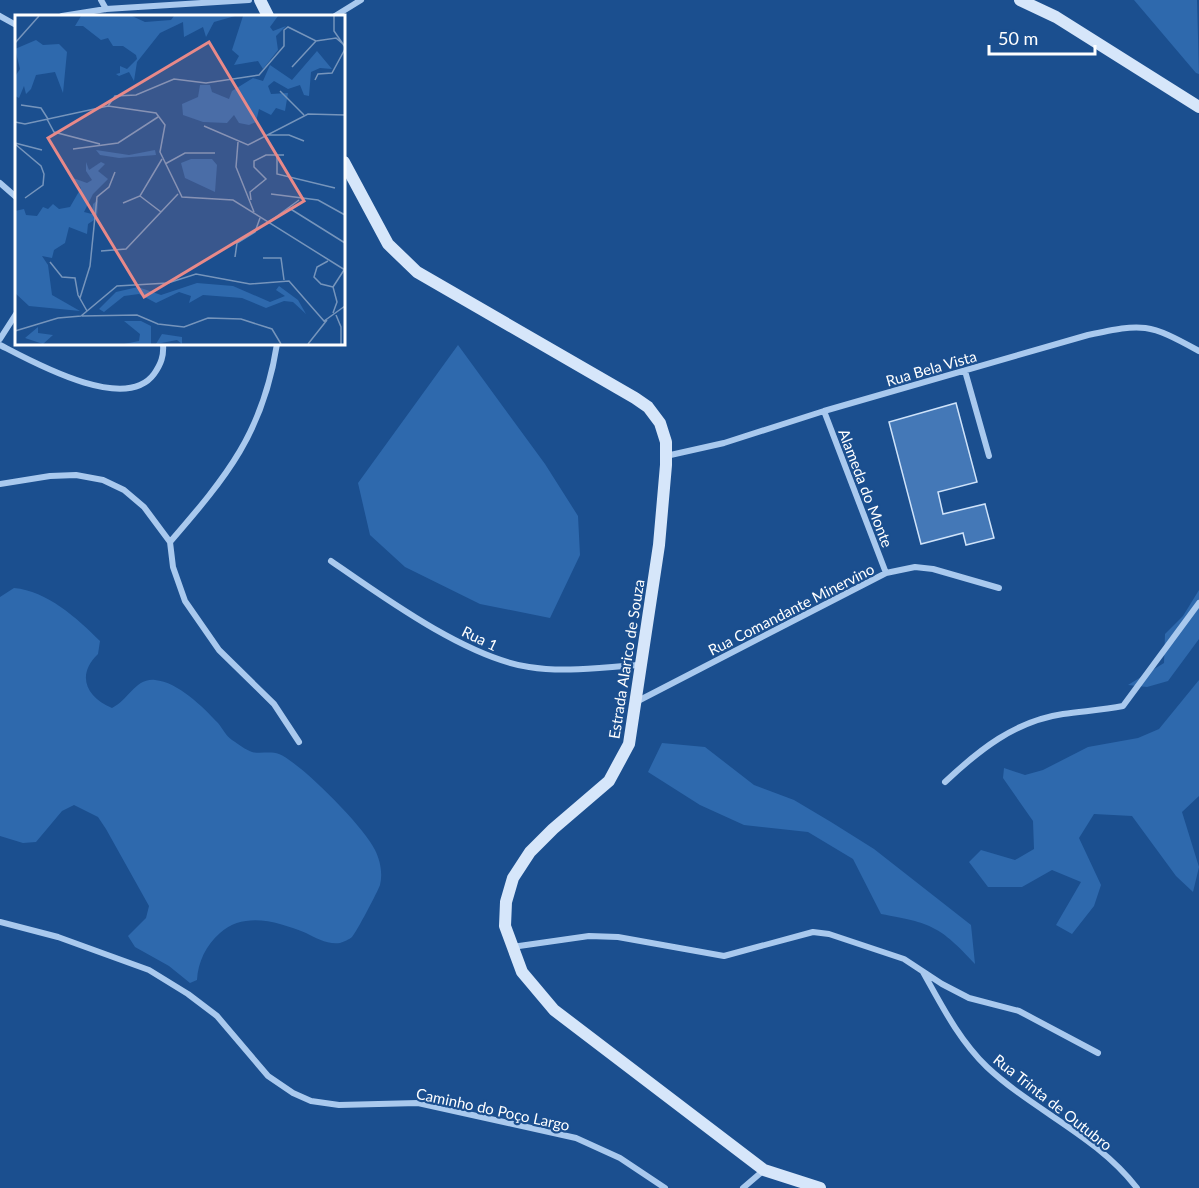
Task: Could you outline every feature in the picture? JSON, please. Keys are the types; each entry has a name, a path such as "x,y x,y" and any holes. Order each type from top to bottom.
{"main road":[{"path":"260,0 268,15"},
{"path":"1020,0 1065,23 1199,107"},
{"name":"Estrada Alarico de Souza","path":"345,164 388,244 417,272 648,407 660,423 666,442 659,545 629,744 609,781 530,852 513,878 506,902 505,918 511,947 522,972 554,1010 764,1170 820,1188"}],"street":[{"path":"101,0 106,9"},
{"path":"68,15 106,9 249,0"},
{"path":"337,15 361,0"},
{"path":"0,16 15,24"},
{"path":"0,183 15,196"},
{"path":"0,339 15,316"},
{"name":"Rua Bela Vista","path":"666,456 724,443 824,411 1088,335 1137,327 1158,329 1199,351"},
{"path":"0,345 57,375 92,385 113,387 133,386 152,376 161,363 163,345"},
{"path":"170,542 236,462 262,411 272,380 277,345"},
{"path":"965,372 989,456"},
{"name":"Alameda do Monte","path":"824,411 886,573"},
{"path":"0,484 50,476 76,475 103,480 124,490 144,507 170,542 173,567 184,601 219,650 274,704 299,742"},
{"name":"Rua 1","path":"331,561 436,629 496,659 528,667 559,670 640,665"},
{"name":"Rua Comandante Minervino","path":"635,703 886,573 915,567 999,588"},
{"path":"945,783 994,740 1025,724 1062,714 1093,712 1123,706 1199,603"},
{"name":"Caminho do Poço Largo","path":"0,922 58,938 149,970 188,994 217,1016 268,1076 293,1094 311,1101 339,1105 418,1103 576,1138 620,1158 666,1188"},
{"path":"511,947 589,936 618,938 724,956 813,932 829,934 904,959 942,984 969,998 1019,1011 1098,1053"},
{"name":"Rua Trinta de Outubro","path":"922,969 967,1046 989,1068 1068,1125 1126,1174 1137,1188"},
{"path":"743,1188 764,1170"}],"shaded area":[{"path":"1134,0 1197,0 1199,74 1196,73"},
{"path":"458,345 545,464 578,516 580,555 550,618 480,604 405,567 370,535 358,483"},
{"path":"14,588 38,594 50,600 82,623 100,641 98,654 91,662 86,677 90,692 103,703 112,708 142,682 148,680 172,685 198,703 232,740 252,752 279,754 302,770 332,797 369,840 377,854 380,867 380,885 352,937 340,943 331,943 273,922 251,920 240,922 220,933 211,943 201,960 197,980 190,983 169,966 135,947 128,936 146,918 149,906 98,817 74,805 62,811 36,842 23,843 0,836 0,597"},
{"path":"1199,590 1199,639 1168,681 1147,687 1128,685 1164,663 1165,634 1183,616"},
{"path":"1199,680 1199,796 1182,812 1199,867 1193,892 1176,876 1132,816 1094,814 1079,838 1101,885 1094,906 1072,934 1056,925 1081,882 1052,870 1022,887 988,887 969,862 981,850 1015,860 1034,849 1033,821 1003,778 1004,768 1025,775 1043,770 1088,747 1138,738 1159,729"},
{"path":"662,743 705,747 754,785 794,800 874,849 971,925 975,964 953,941 934,928 912,920 881,914 853,859 808,832 744,825 700,805 648,772"}],"building":[{"path":"956,403 977,482 938,492 943,514 985,504 994,538 966,545 963,533 921,544 889,422"}]}
